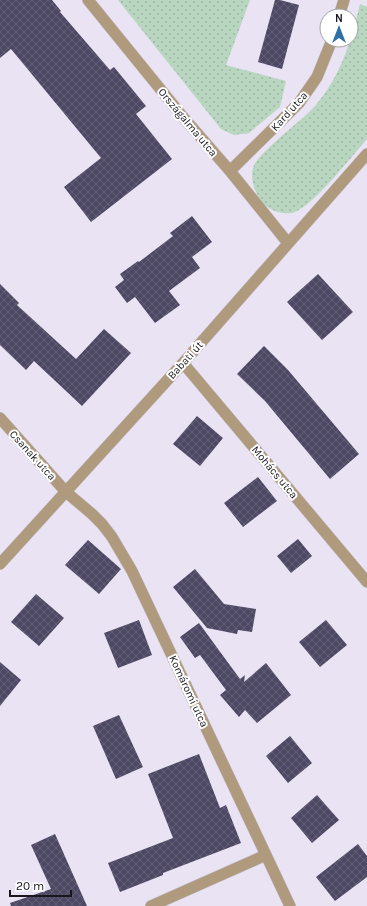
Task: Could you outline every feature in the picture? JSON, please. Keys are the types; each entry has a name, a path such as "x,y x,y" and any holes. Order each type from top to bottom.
{"street":[{"name":"Országalma utca","path":"88,0 288,243"},
{"name":"Kard utca","path":"230,171 299,103 317,76 329,48"},
{"name":"Babati út","path":"0,564 183,363 367,154"},
{"name":"Mohács utca","path":"183,363 367,582"},
{"name":"Csanak utca","path":"0,418 66,492"},
{"name":"Komáromi utca","path":"66,492 102,524 112,537 132,571 290,906"},
{"path":"150,906 266,855"}],"green space":[{"path":"118,0 250,0 226,65 286,81 280,107 249,133 234,135 221,129"},
{"path":"360,4 367,7 367,139 331,181 310,202 292,213 276,211 267,207 257,195 252,177 253,168 262,154 309,112 324,95 332,83 348,48 359,48"}],"building":[{"path":"0,0 52,0 61,11 60,12 110,70 114,67 146,106 136,114 172,159 91,222 64,187 101,158 11,49 0,58"},
{"path":"275,0 299,5 282,69 258,62"},
{"path":"192,216 212,242 192,257 200,268 169,291 180,305 155,323 135,297 127,303 115,287 124,280 120,274 138,261 139,262 173,236 170,233"},
{"path":"318,274 353,312 322,340 287,302"},
{"path":"0,284 19,303 17,305 76,359 104,329 131,353 82,406 34,361 26,370 0,345"},
{"path":"264,346 288,370 359,454 330,479 265,401 237,374"},
{"path":"197,416 223,438 200,466 173,444"},
{"path":"258,477 277,501 243,527 224,503"},
{"path":"298,539 312,556 291,573 277,556"},
{"path":"88,540 121,569 99,594 65,565"},
{"path":"195,569 224,604 256,609 252,632 238,630 237,634 207,628 173,587"},
{"path":"36,594 64,618 39,646 11,622"},
{"path":"139,620 152,655 118,668 104,633"},
{"path":"326,620 347,645 320,667 299,642"},
{"path":"199,623 240,679 245,675 244,682 266,663 291,695 257,723 245,710 239,717 220,695 226,690 200,655 195,658 180,637"},
{"path":"0,662 21,680 0,706"},
{"path":"119,715 143,767 116,779 93,726"},
{"path":"290,736 312,763 288,783 266,756"},
{"path":"199,754 220,808 226,805 241,843 163,873 163,875 120,892 108,863 173,838 148,774"},
{"path":"317,795 339,820 312,843 291,818"},
{"path":"55,834 87,906 11,906 10,903 51,889 31,845"},
{"path":"358,844 367,856 367,877 335,901 316,877"}]}
